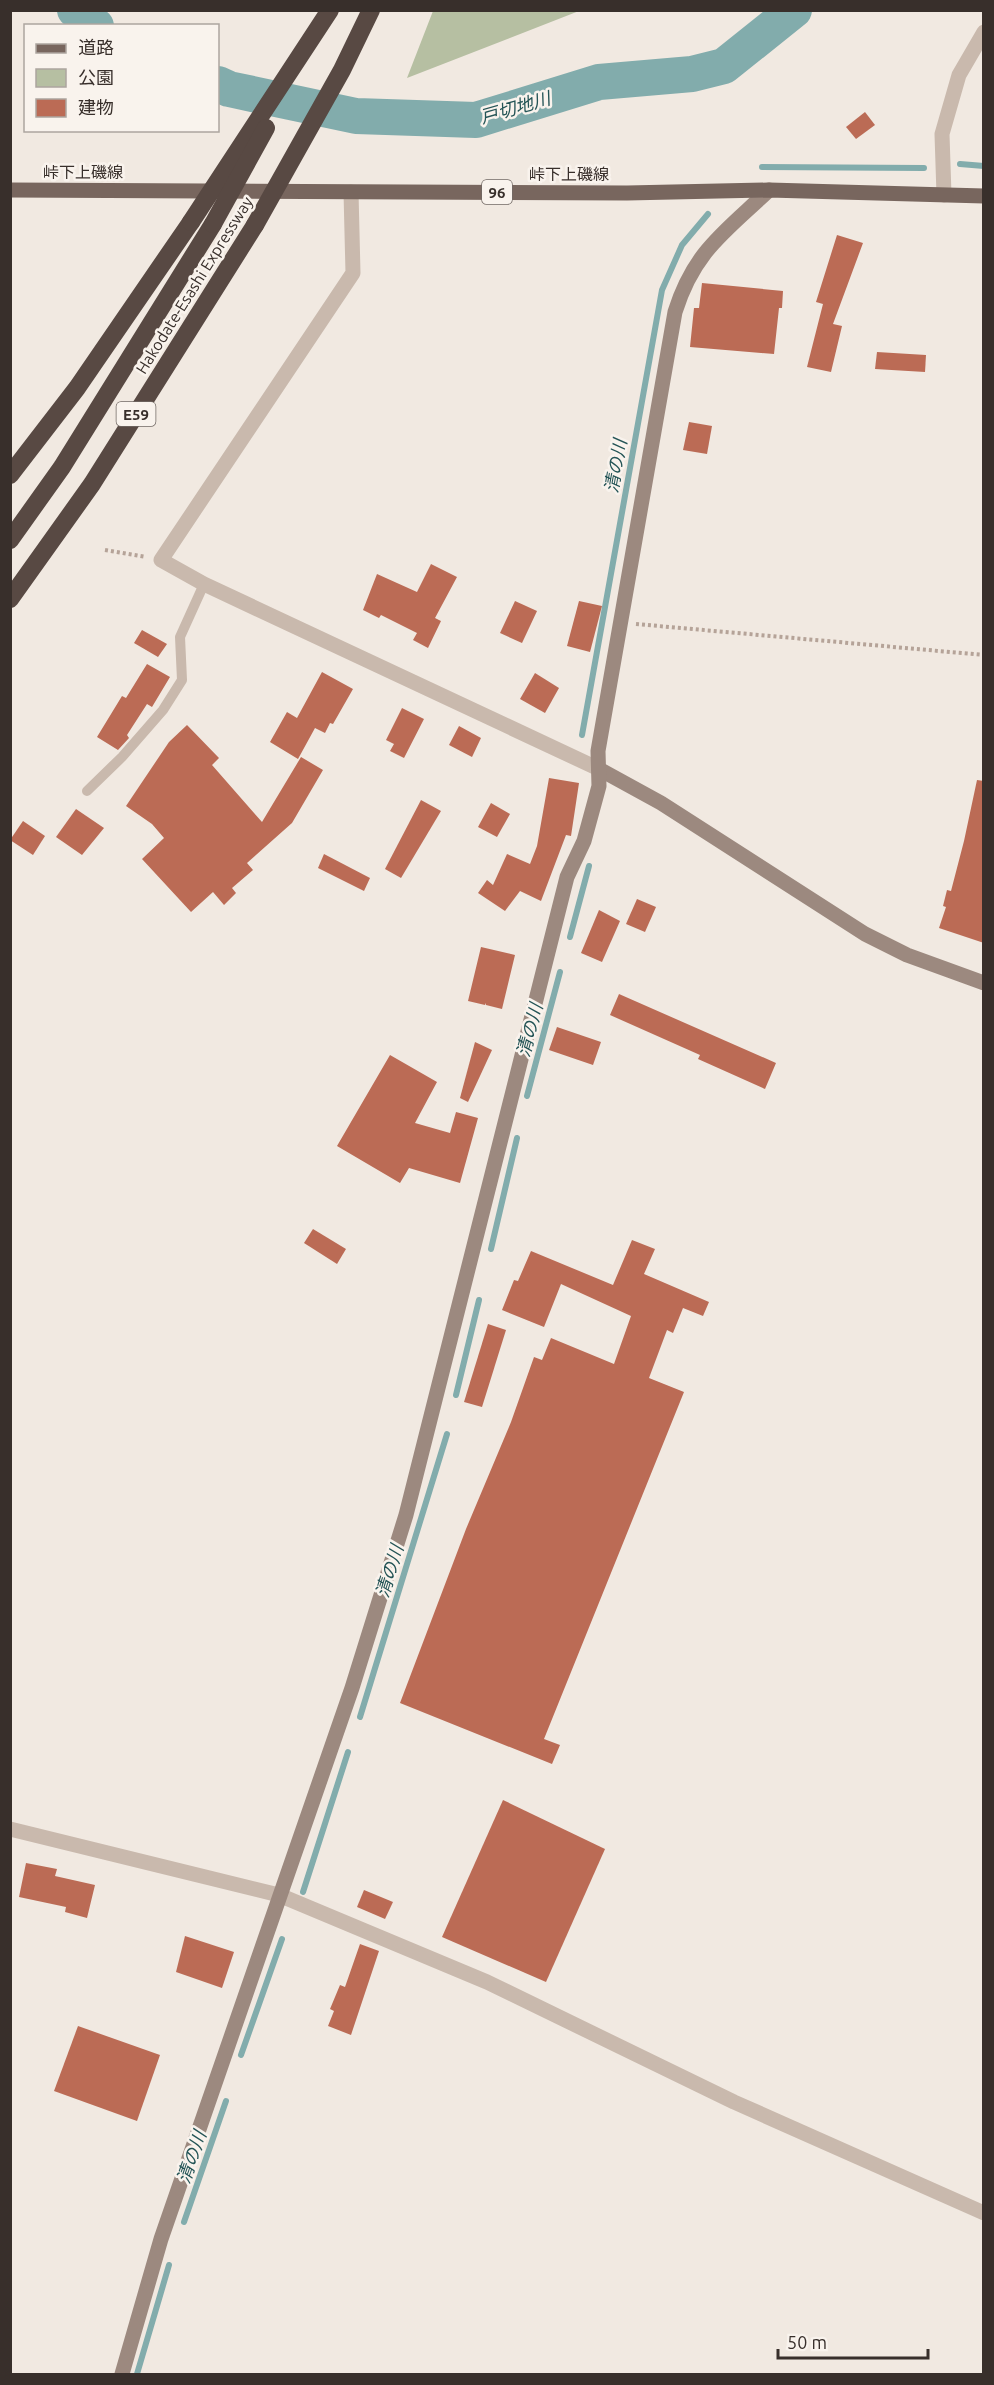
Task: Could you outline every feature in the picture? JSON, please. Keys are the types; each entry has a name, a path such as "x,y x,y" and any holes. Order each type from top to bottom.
{"highway":[{"path":"10,475 77,388 191,222 330,10"},
{"name":"Hakodate-Esashi Expressway","path":"10,540 62,467 213,224 330,10"},
{"name":"Hakodate-Esashi Expressway","path":"10,599 92,484 255,225 371,10"}],"main road":[{"name":"峠下上磯線","path":"10,190 627,193 769,190 984,196"}],"street":[{"path":"945,195 942,134 959,75 984,32"},
{"path":"122,2374 161,2239 352,1688 406,1515 567,877 584,841 600,786 598,751 675,312 684,285 698,260 769,190"},
{"path":"351,192 353,273 161,560 204,584 599,769 661,803 865,934 907,956 984,983"},
{"path":"10,1828 279,1895 487,1982 734,2102 984,2213"}],"lane":[{"path":"87,791 122,757 163,710 182,680 180,637 204,584"}],"path":[{"path":"105,550 161,560"},
{"path":"620,623 984,655"}],"green space":[{"path":"433,10 579,11 407,78"}],"building":[{"path":"865,112 875,125 856,139 846,127"},
{"path":"837,235 863,243 833,324 842,326 831,372 807,367 823,304 816,302"},
{"path":"702,283 783,291 774,354 690,347 694,308 699,308"},
{"path":"877,352 926,355 925,372 875,369"},
{"path":"689,422 712,426 707,454 683,450"},
{"path":"431,564 457,577 435,618 441,621 428,648 413,640 417,633 381,615 379,618 363,610 377,574 417,592"},
{"path":"515,601 537,611 522,643 500,633"},
{"path":"579,601 602,606 590,652 567,646"},
{"path":"142,630 167,644 158,657 134,643"},
{"path":"147,664 170,677 152,707 147,704 127,735 129,738 118,750 97,737 122,696 126,698"},
{"path":"322,672 353,689 333,724 330,723 325,733 315,728 298,759 270,742 287,712 297,718"},
{"path":"535,673 559,688 545,713 520,699"},
{"path":"402,708 424,719 404,758 390,751 394,744 386,740"},
{"path":"187,725 219,758 212,765 262,822 301,757 323,770 292,823 247,863 253,870 232,888 236,893 224,905 213,892 191,912 142,859 164,838 152,824 126,806 169,742"},
{"path":"459,726 481,738 472,757 449,745"},
{"path":"549,778 579,783 571,836 566,835 541,901 520,891 505,911 478,893 487,880 493,885 507,854 530,864 537,846"},
{"path":"977,780 984,781 984,943 939,928 946,907 943,906 947,890 951,891 964,841"},
{"path":"421,800 441,811 401,878 385,869"},
{"path":"491,803 510,814 497,837 478,827"},
{"path":"76,809 104,828 82,855 56,837"},
{"path":"23,821 45,836 33,855 10,840"},
{"path":"324,854 370,878 364,891 318,868"},
{"path":"637,899 656,907 645,932 626,924"},
{"path":"599,910 620,921 602,962 581,953"},
{"path":"481,947 515,955 502,1009 486,1005 486,1003 485,1005 468,1001"},
{"path":"619,994 776,1063 765,1089 698,1059 700,1055 610,1015"},
{"path":"557,1027 601,1042 593,1065 549,1050"},
{"path":"475,1042 492,1050 468,1102 460,1098"},
{"path":"390,1055 437,1082 415,1123 450,1133 456,1112 478,1118 460,1183 409,1168 400,1183 337,1146"},
{"path":"313,1229 346,1249 337,1264 304,1243"},
{"path":"632,1240 655,1249 644,1274 709,1302 703,1316 683,1308 673,1333 667,1330 649,1378 684,1392 544,1739 560,1745 552,1764 400,1703 466,1529 511,1422 534,1357 542,1360 551,1338 614,1364 631,1316 561,1284 544,1327 502,1310 514,1280 518,1281 531,1251 613,1285"},
{"path":"488,1324 506,1330 482,1407 464,1402"},
{"path":"503,1800 605,1849 546,1982 442,1937"},
{"path":"26,1863 57,1869 55,1876 95,1885 87,1918 65,1912 66,1907 19,1897"},
{"path":"364,1890 393,1902 385,1919 357,1907"},
{"path":"185,1936 234,1952 222,1988 176,1972"},
{"path":"360,1944 379,1951 351,2035 328,2026 334,2011 330,2009 340,1985 345,1987"},
{"path":"78,2026 160,2055 137,2121 54,2091"}],"waterway":[{"name":"戸切地川","path":"75,10 93,24"},
{"name":"戸切地川","path":"219,84 229,89 356,116 476,120 599,82 692,74 724,66 794,10"},
{"name":"清の川","path":"960,164 984,166"},
{"name":"清の川","path":"762,167 924,168"},
{"name":"清の川","path":"582,735 662,290 682,245 708,214"},
{"name":"清の川","path":"570,937 589,866"},
{"name":"清の川","path":"527,1096 560,972"},
{"name":"清の川","path":"491,1249 517,1138"},
{"name":"清の川","path":"456,1395 479,1300"},
{"name":"清の川","path":"360,1717 447,1434"},
{"name":"清の川","path":"303,1892 348,1752"},
{"name":"清の川","path":"241,2055 282,1939"},
{"name":"清の川","path":"184,2222 226,2101"},
{"name":"清の川","path":"137,2374 169,2265"}]}
